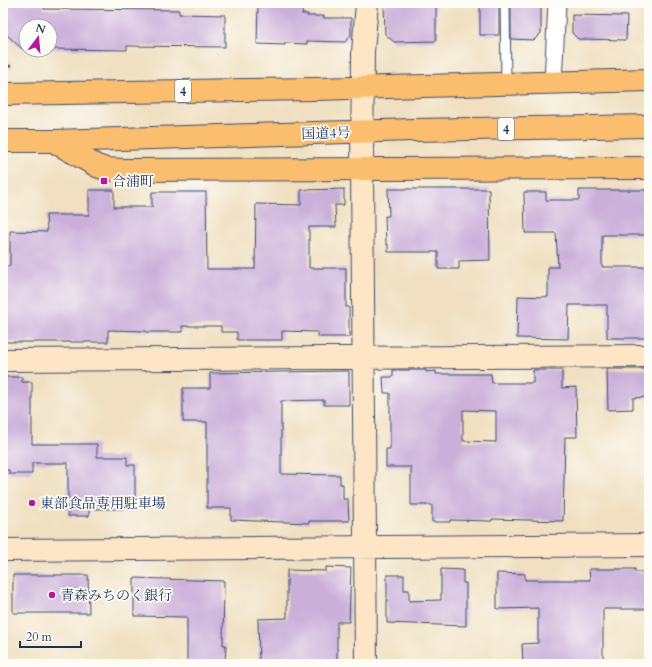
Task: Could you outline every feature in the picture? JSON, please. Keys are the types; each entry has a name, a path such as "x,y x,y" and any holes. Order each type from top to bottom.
{"highway":[{"name":"4","path":"3,94 363,88 649,80"},
{"name":"国道4号","path":"3,141 649,126"},
{"path":"53,141 88,162 106,169 649,168"}],"street":[{"path":"366,664 362,132 363,52 367,3"},
{"path":"553,82 557,3"},
{"path":"3,360 364,359 649,356"},
{"path":"3,550 649,545"}],"lane":[{"path":"505,3 506,83"}],"path":[{"path":"3,69 6,69 12,64"}],"building":[{"path":"5,3 44,4 44,9 179,10 179,14 225,15 225,47 127,46 127,50 58,49 58,18 18,18 18,45 4,32"},
{"path":"258,3 303,3 302,14 308,14 307,16 324,16 323,18 351,18 351,35 345,42 307,41 307,44 257,44"},
{"path":"384,3 436,3 436,41 394,42 385,34"},
{"path":"480,3 499,3 499,35 480,35"},
{"path":"512,3 541,3 541,33 534,40 511,39"},
{"path":"572,15 627,16 626,40 578,39 572,33"},
{"path":"344,189 344,205 335,205 336,227 309,227 309,268 346,268 346,307 349,307 349,337 318,337 318,332 282,331 282,340 237,340 237,332 221,332 221,326 182,326 183,332 108,330 108,342 3,342 3,266 10,266 10,231 47,232 46,215 89,215 89,190 114,190 114,207 152,207 152,192 206,192 207,269 255,269 256,204 301,205 301,190"},
{"path":"388,189 489,189 490,260 459,261 459,269 438,269 438,252 388,252 388,244 386,244 385,216 389,216"},
{"path":"579,190 649,190 649,235 602,235 602,267 649,267 646,322 647,338 607,338 607,305 569,305 568,339 517,338 518,296 548,297 548,267 558,267 556,233 525,233 524,192 546,192 546,200 579,200"},
{"path":"607,369 649,369 649,397 633,398 633,409 608,410"},
{"path":"393,370 426,370 426,372 436,371 436,374 491,374 492,383 533,383 533,370 562,370 562,388 576,387 577,437 565,437 563,521 492,519 492,521 450,520 450,522 432,522 432,505 411,505 411,467 386,467 386,449 390,449 390,393 384,393 383,377 393,377","holes":["463,410 496,411 496,442 463,441"]},
{"path":"349,371 349,405 324,405 324,400 281,401 281,474 340,475 340,484 343,484 343,499 348,499 349,521 309,521 309,523 231,520 231,508 207,508 207,422 183,422 183,388 210,388 210,373"},
{"path":"3,377 22,377 22,382 32,382 32,444 97,444 97,457 127,457 127,465 135,465 135,499 123,500 123,509 89,509 89,516 68,516 68,463 32,463 32,474 9,474 9,470 3,470"},
{"path":"326,567 351,568 349,622 337,622 337,664 259,664 258,619 287,618 287,570 326,571"},
{"path":"441,569 463,570 463,583 466,583 466,626 387,623 387,575 404,575 404,590 409,590 409,601 441,600"},
{"path":"589,569 635,569 635,572 649,572 649,609 603,609 603,664 523,664 522,644 538,643 538,608 497,609 497,573 525,574 525,580 590,580"},
{"path":"13,575 88,575 89,613 13,613"},
{"path":"134,578 224,581 223,645 226,645 225,664 187,664 187,617 134,616"}],"place":[{"name":"合浦町","path":"104,181"},
{"name":"東部食品専用駐車場","path":"32,503"},
{"name":"青森みちのく銀行","path":"52,595"}]}
